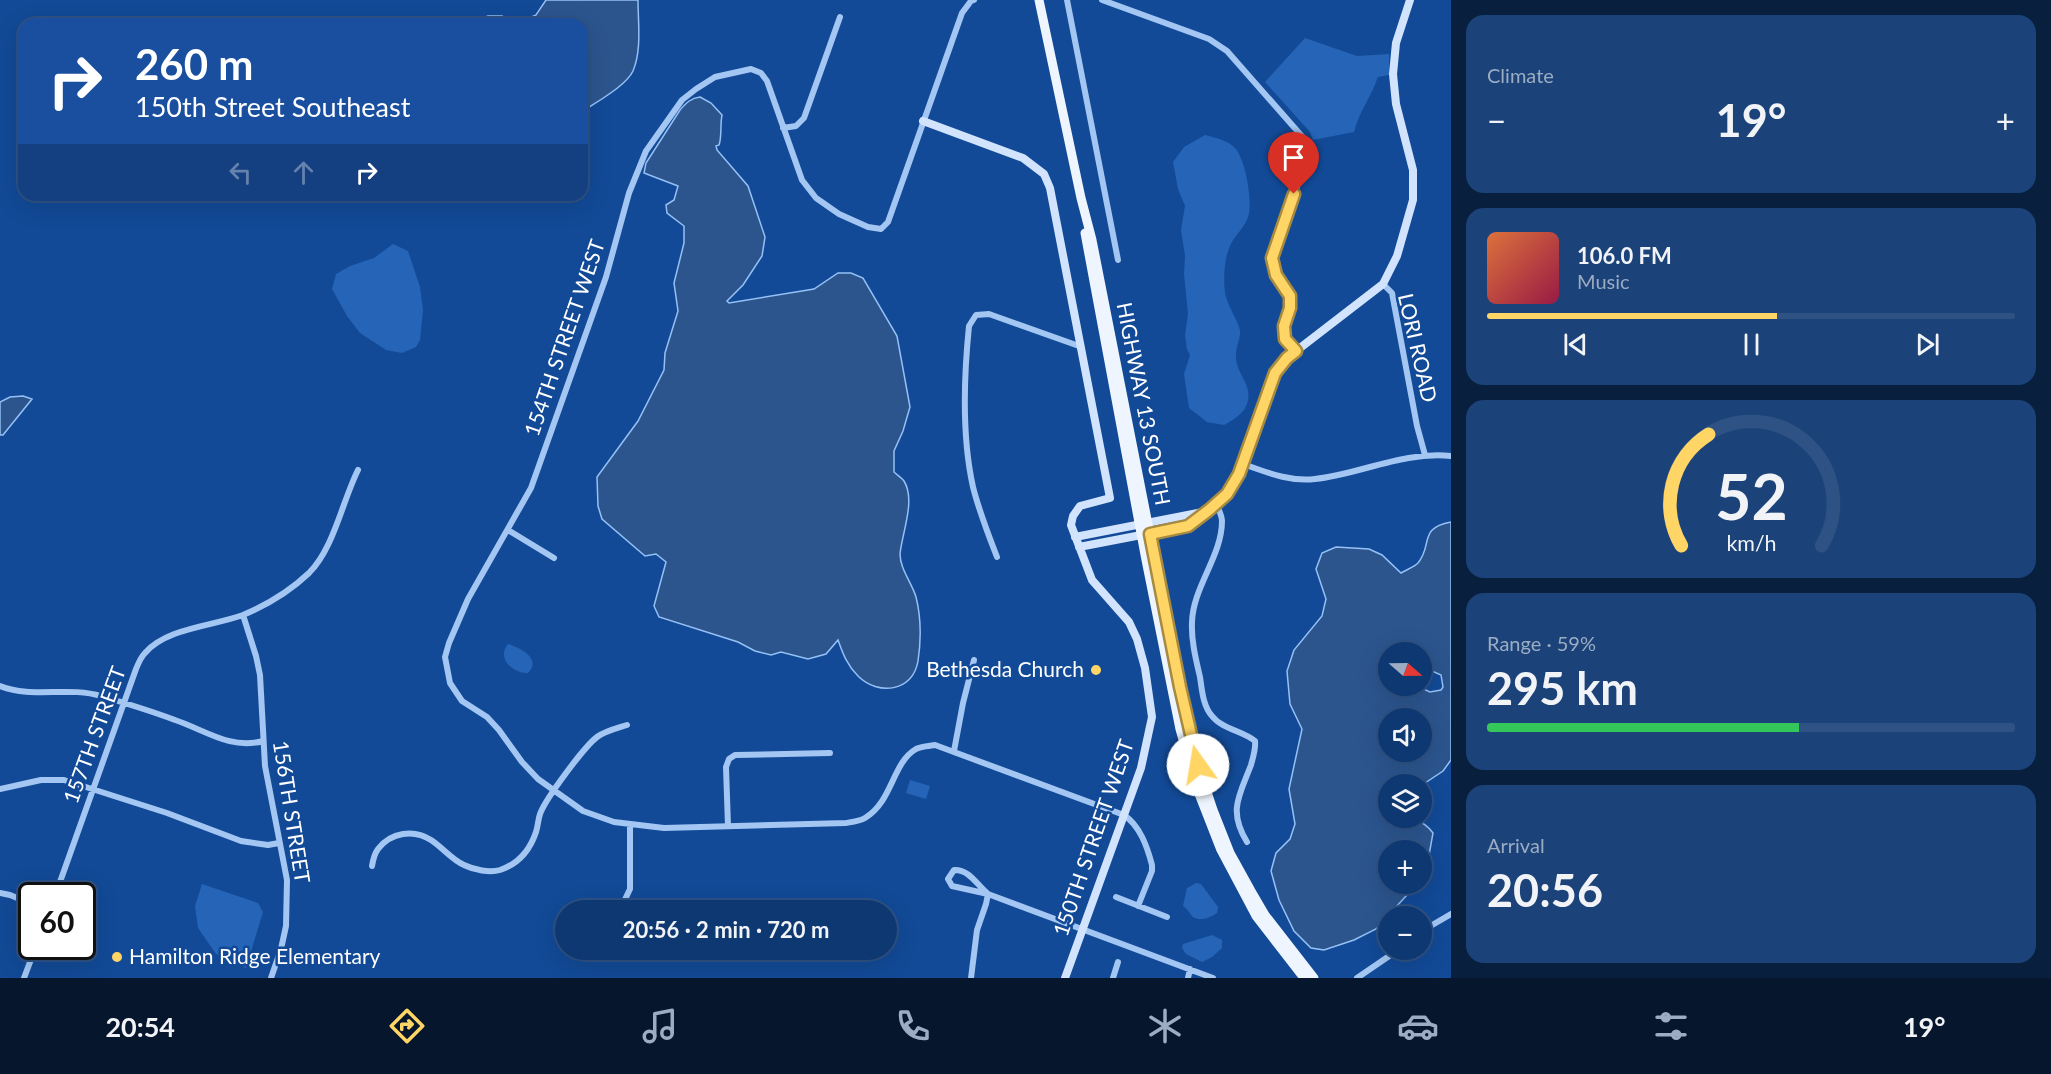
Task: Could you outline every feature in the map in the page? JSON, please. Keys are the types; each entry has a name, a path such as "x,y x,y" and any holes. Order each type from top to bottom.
{"main road":[{"name":"HIGHWAY 13 SOUTH","path":"1039,0 1081,198 1091,274 1143,523 1198,765 1230,853 1265,915 1314,978"},
{"name":"HIGHWAY 13 SOUTH","path":"1146,535 1180,729 1196,786 1211,827 1256,916 1304,978"}],"street":[{"path":"840,17 804,118 796,126 783,128 802,180 816,198 839,214 881,229 888,222 962,13 974,0"},
{"path":"1067,0 1118,260"},
{"path":"1102,0 1209,39 1227,51 1307,142 1309,152 1272,258 1276,275 1290,296 1290,308 1284,326 1285,339 1296,351"},
{"path":"1079,548 1188,526 1213,507 1227,494 1239,474 1275,373 1287,358 1383,284 1397,256 1413,200 1413,170 1396,104 1393,74 1396,43 1410,0"},
{"name":"154TH STREET WEST","path":"553,791 522,762 487,717 462,701 450,683 445,657 448,643 468,599 531,488 606,277 629,193 646,151 682,100 696,88 716,77 751,69 761,73 767,81 783,128"},
{"path":"923,122 1023,158 1044,174 1050,188 1110,498 1080,506 1073,516 1071,525 1075,537 1213,507"},
{"name":"LORI ROAD","path":"1383,284 1392,293 1425,455"},
{"path":"998,557 980,513 973,485 966,432 969,326 976,315 989,314 1079,346"},
{"path":"1243,464 1284,478 1315,479 1425,455 1451,456"},
{"name":"157TH STREET","path":"60,882 136,669 145,653 170,636 243,615 291,589 311,571 329,544 348,490 358,470"},
{"path":"1213,507 1222,518 1220,535 1195,603 1192,622 1199,674 1210,714 1222,724 1255,741 1254,757 1236,806 1235,816 1247,842"},
{"path":"508,530 554,558"},
{"name":"150TH STREET WEST","path":"1065,978 1141,768 1152,717 1145,668 1137,639 1129,622 1092,580 1075,537"},
{"name":"156TH STREET","path":"243,615 260,675 265,766 287,880 286,926 271,978"},
{"path":"954,751 974,660"},
{"path":"0,686 26,692 93,694 174,719 230,742 250,745 263,741"},
{"path":"372,866 377,849 392,837 404,833 417,834 430,839 463,865 479,870 498,871 516,862 528,850 536,833 540,814 553,791 598,736 627,725"},
{"path":"553,791 583,811 614,822 664,828 846,823 864,819 885,798 904,761 913,752 921,747 935,745 1124,815 1137,826 1152,865 1152,871 1138,906"},
{"path":"728,826 726,767 729,759 735,754 830,753"},
{"path":"0,789 53,779 75,783 167,813 241,841 268,845 279,843"},
{"path":"625,900 630,889 630,824"},
{"path":"988,894 970,876 960,870 954,870 948,879 952,886 988,894 1214,978"},
{"path":"0,893 18,899"},
{"path":"971,978 977,930 988,894"},
{"path":"1116,897 1167,917"},
{"path":"1432,925 1451,914"},
{"path":"24,978 31,960"},
{"path":"1357,978 1383,960"},
{"path":"1113,978 1118,962"},
{"path":"1188,978 1190,969"}],"shaded area":[{"path":"546,0 638,0 639,45 633,71 617,88 588,108 588,18 529,18 536,15"},
{"path":"502,16 505,18 483,18"},
{"path":"1305,38 1357,56 1389,54 1389,75 1378,77 1354,132 1313,140 1310,132 1265,82"},
{"path":"700,97 711,103 722,115 717,150 748,186 765,237 762,256 743,285 727,301 729,303 814,289 838,273 851,273 863,278 897,336 910,407 894,451 894,472 904,481 909,497 900,554 902,565 916,597 920,637 915,671 902,685 894,688 875,686 858,676 848,663 838,640 826,654 808,659 781,652 771,655 659,617 654,606 666,562 656,554 645,556 602,519 598,506 597,477 638,421 664,370 665,353 678,311 674,283 684,243 684,226 667,213 666,205 674,200 678,186 644,173 646,163 680,110 689,101"},
{"path":"1205,135 1228,143 1238,152 1247,178 1250,206 1247,220 1229,249 1224,278 1226,298 1240,331 1236,361 1247,387 1248,400 1239,415 1224,425 1207,422 1189,408 1184,374 1190,355 1185,335 1188,314 1184,274 1185,256 1181,230 1185,206 1178,189 1173,162 1184,147"},
{"path":"393,244 408,251 420,287 423,310 420,340 416,347 402,353 386,350 360,333 347,316 332,289 336,274 350,266 374,258"},
{"path":"23,396 32,399 3,435 0,435 0,402 10,397"},
{"path":"1451,522 1451,760 1443,771 1432,778 1432,774 1378,774 1378,828 1428,828 1433,833 1432,840 1378,840 1378,894 1408,894 1397,906 1378,906 1378,927 1376,929 1354,940 1324,950 1311,948 1294,931 1279,900 1271,871 1276,853 1290,839 1295,824 1289,789 1302,729 1290,704 1287,671 1294,650 1322,616 1326,599 1316,569 1322,553 1336,547 1369,549 1382,555 1401,573 1418,563 1434,528"},
{"path":"508,644 524,651 531,659 532,668 528,673 517,671 505,660 505,649"},
{"path":"910,780 930,786 926,799 906,793"},
{"path":"1196,883 1201,884 1218,907 1217,913 1212,916 1199,919 1193,917 1183,906 1187,888"},
{"path":"202,884 258,903 263,912 246,968 216,954 198,928 195,906"},
{"path":"1212,935 1222,940 1222,948 1202,962 1186,954 1182,948 1183,944"}],"place":[{"name":"Bethesda Church","path":"1096,670"},
{"name":"Hamilton Ridge Elementary","path":"117,957"}],"route":[{"path":"1198,765 1150,534 1188,526 1227,494 1239,474 1275,373 1296,351 1285,339 1284,326 1290,308 1290,296 1276,275 1272,258 1294,194"}]}
